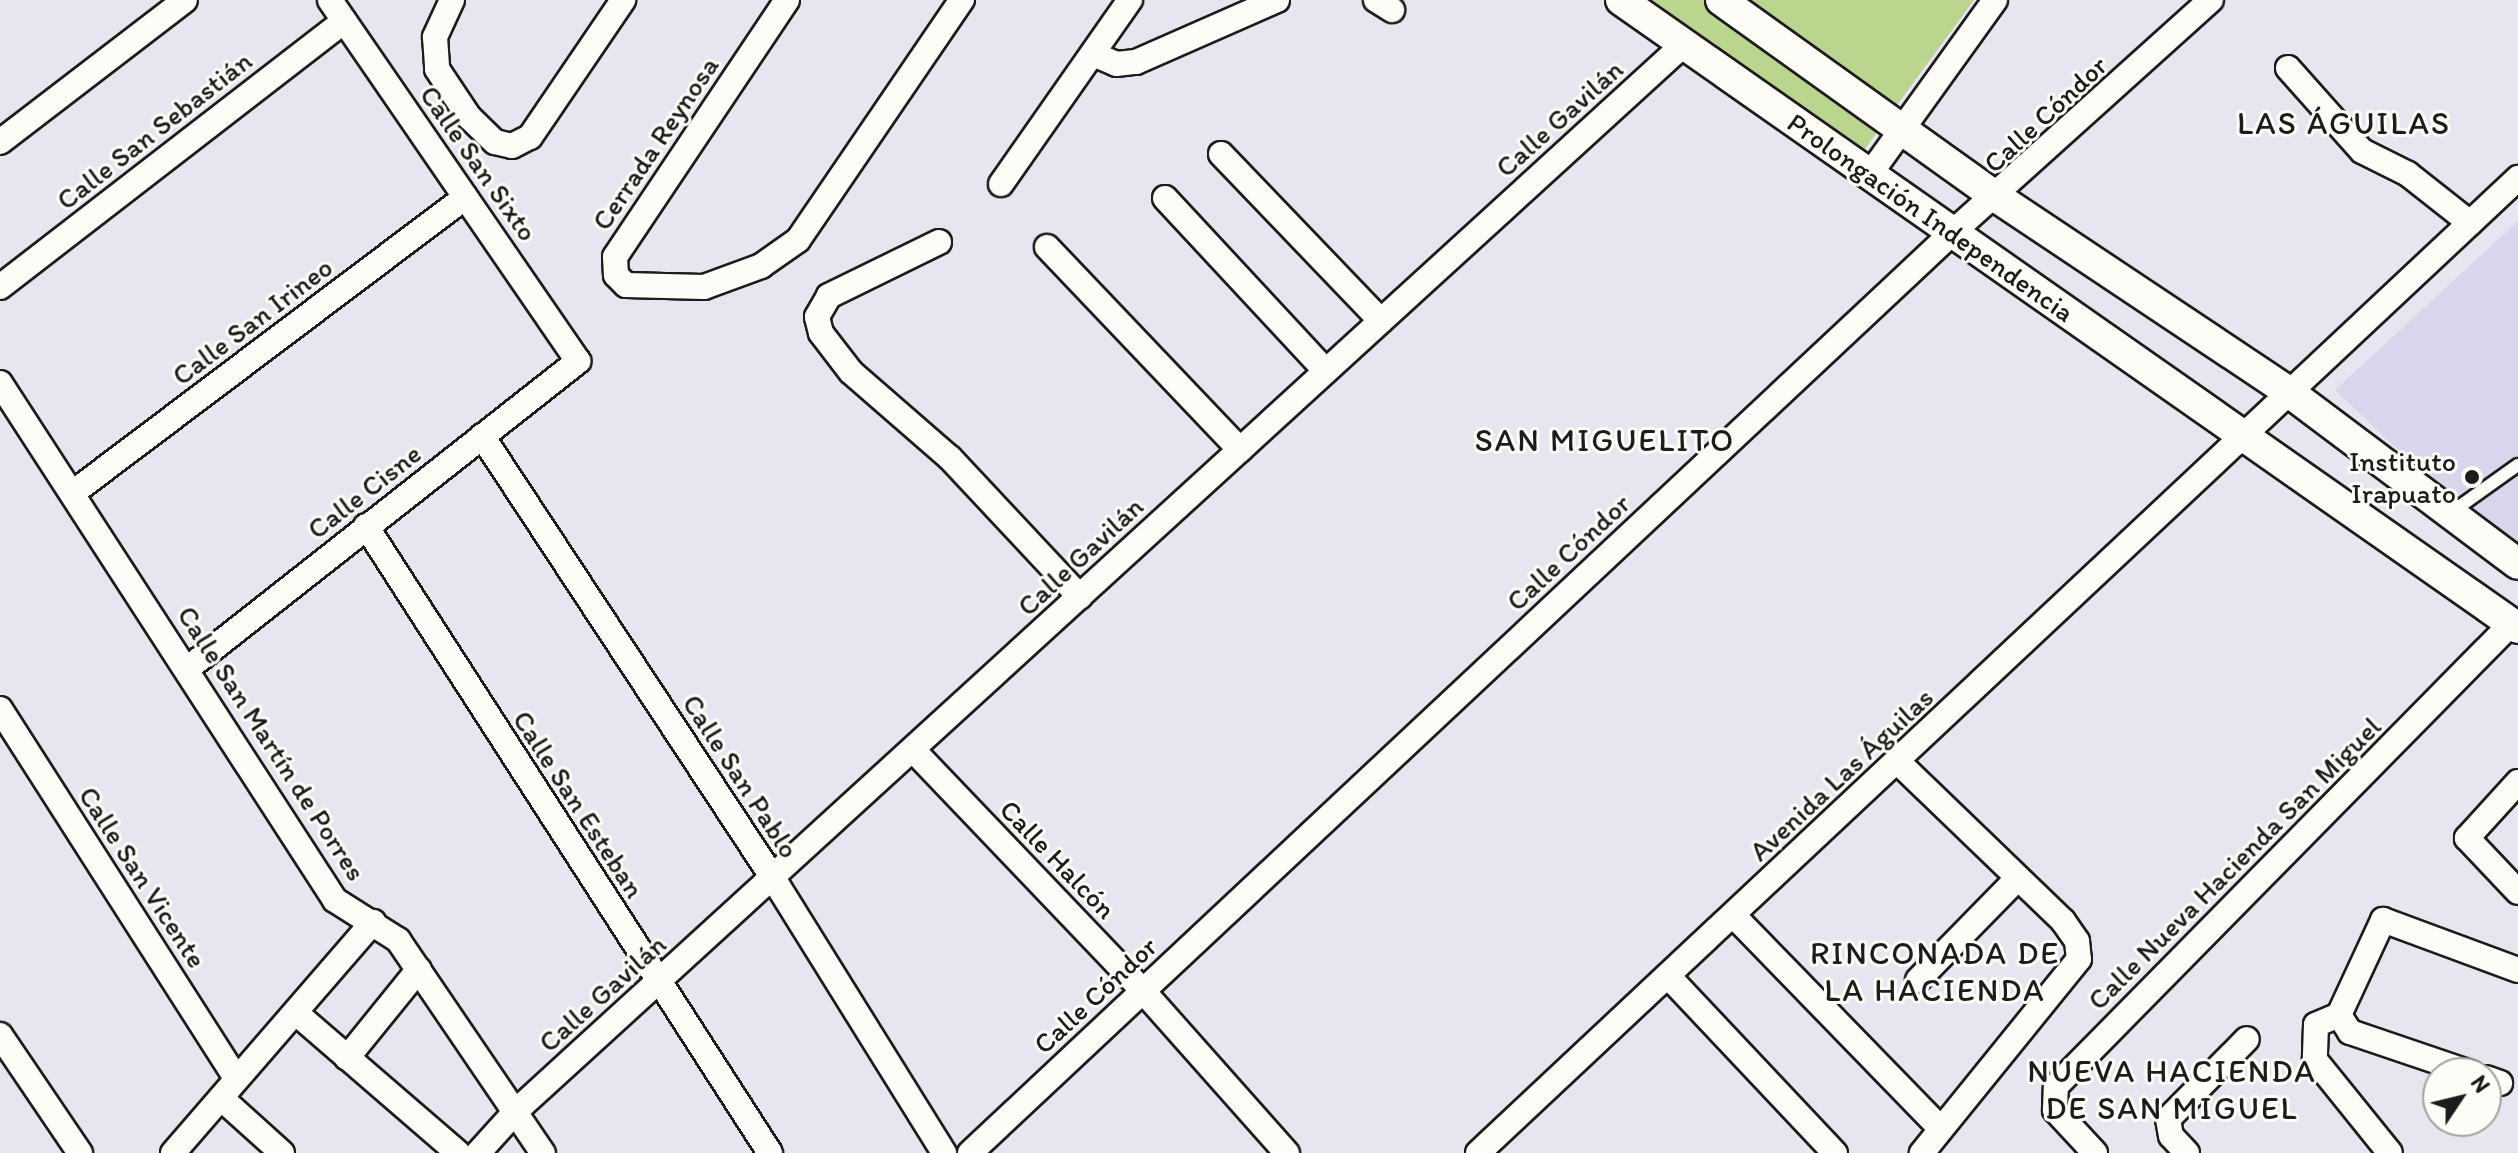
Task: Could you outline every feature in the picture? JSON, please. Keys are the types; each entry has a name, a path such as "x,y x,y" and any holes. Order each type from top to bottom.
{"street":[{"path":"0,142 185,0"},
{"name":"Calle San Sixto","path":"330,0 578,361"},
{"path":"452,0 435,37 437,69 469,117 495,142 512,146 530,137 623,0"},
{"name":"Cerrada Reynosa","path":"787,0 615,257 616,275 626,285 704,287 761,266 798,240 962,0"},
{"path":"1001,184 1130,0"},
{"path":"1093,54 1116,64 1136,62 1277,0"},
{"name":"Prolongación Independencia","path":"1621,0 2515,625"},
{"name":"Prolongación Independencia","path":"1721,0 1903,125 1998,198 2289,392 2518,564"},
{"path":"1870,174 1995,0"},
{"name":"Calle Cóndor","path":"970,1153 1953,232 1998,198 2211,0"},
{"name":"Calle San Sebastián","path":"0,287 344,21"},
{"name":"Calle Gavilán","path":"478,1153 516,1111 659,984 1684,44"},
{"path":"2288,68 2362,151 2408,174 2470,223"},
{"path":"1221,154 1381,321"},
{"name":"Avenida Las Águilas","path":"1478,1153 1898,762 2241,434 2518,178"},
{"name":"Calle San Irineo","path":"74,492 465,197"},
{"path":"1165,198 1326,371"},
{"path":"939,242 829,296 817,317 821,333 851,372 950,458 1080,597"},
{"path":"1047,247 1240,450"},
{"name":"Calle Cisne","path":"187,669 578,361"},
{"name":"Calle San Martín de Porres","path":"0,383 74,492 335,900 398,940 543,1153"},
{"name":"Calle San Pablo","path":"482,436 773,878 944,1153"},
{"name":"Calle San Esteban","path":"366,526 770,1153"},
{"name":"Calle Nueva Hacienda San Miguel","path":"2095,1153 2055,1110 2056,1086 2515,625"},
{"name":"Calle San Vicente","path":"0,709 236,1078"},
{"name":"Calle Halcón","path":"913,750 1143,991 1287,1153"},
{"path":"1898,762 2063,921 2077,941 2079,959 1939,1127 1922,1153"},
{"path":"2517,784 2467,838 2518,892"},
{"path":"1918,980 2017,879"},
{"path":"1734,916 1939,1127"},
{"path":"2344,1023 2383,920 2518,970"},
{"path":"173,1153 373,922"},
{"path":"347,1058 419,969"},
{"path":"1669,977 1835,1153"},
{"path":"296,1013 458,1153"},
{"path":"2390,1153 2315,1060 2316,1025 2344,1023 2430,1057"},
{"path":"0,1035 80,1153"},
{"path":"2187,1153 2171,1136 2168,1119 2176,1105 2247,1039"},
{"path":"221,1098 282,1153"}],"lane":[{"path":"2450,513 2518,465"}],"shaded area":[{"name":"Instituto Irapuato","path":"2518,221 2518,564 2335,390"}],"green space":[{"path":"1649,0 1974,0 1864,150"}],"place":[{"name":"Instituto Irapuato","path":"2472,477"}],"district":[{"name":"LAS ÁGUILAS","path":"2344,123"},
{"name":"SAN MIGUELITO","path":"1605,440"},
{"name":"RINCONADA DE LA HACIENDA","path":"1935,972"},
{"name":"NUEVA HACIENDA DE SAN MIGUEL","path":"2172,1090"}]}
